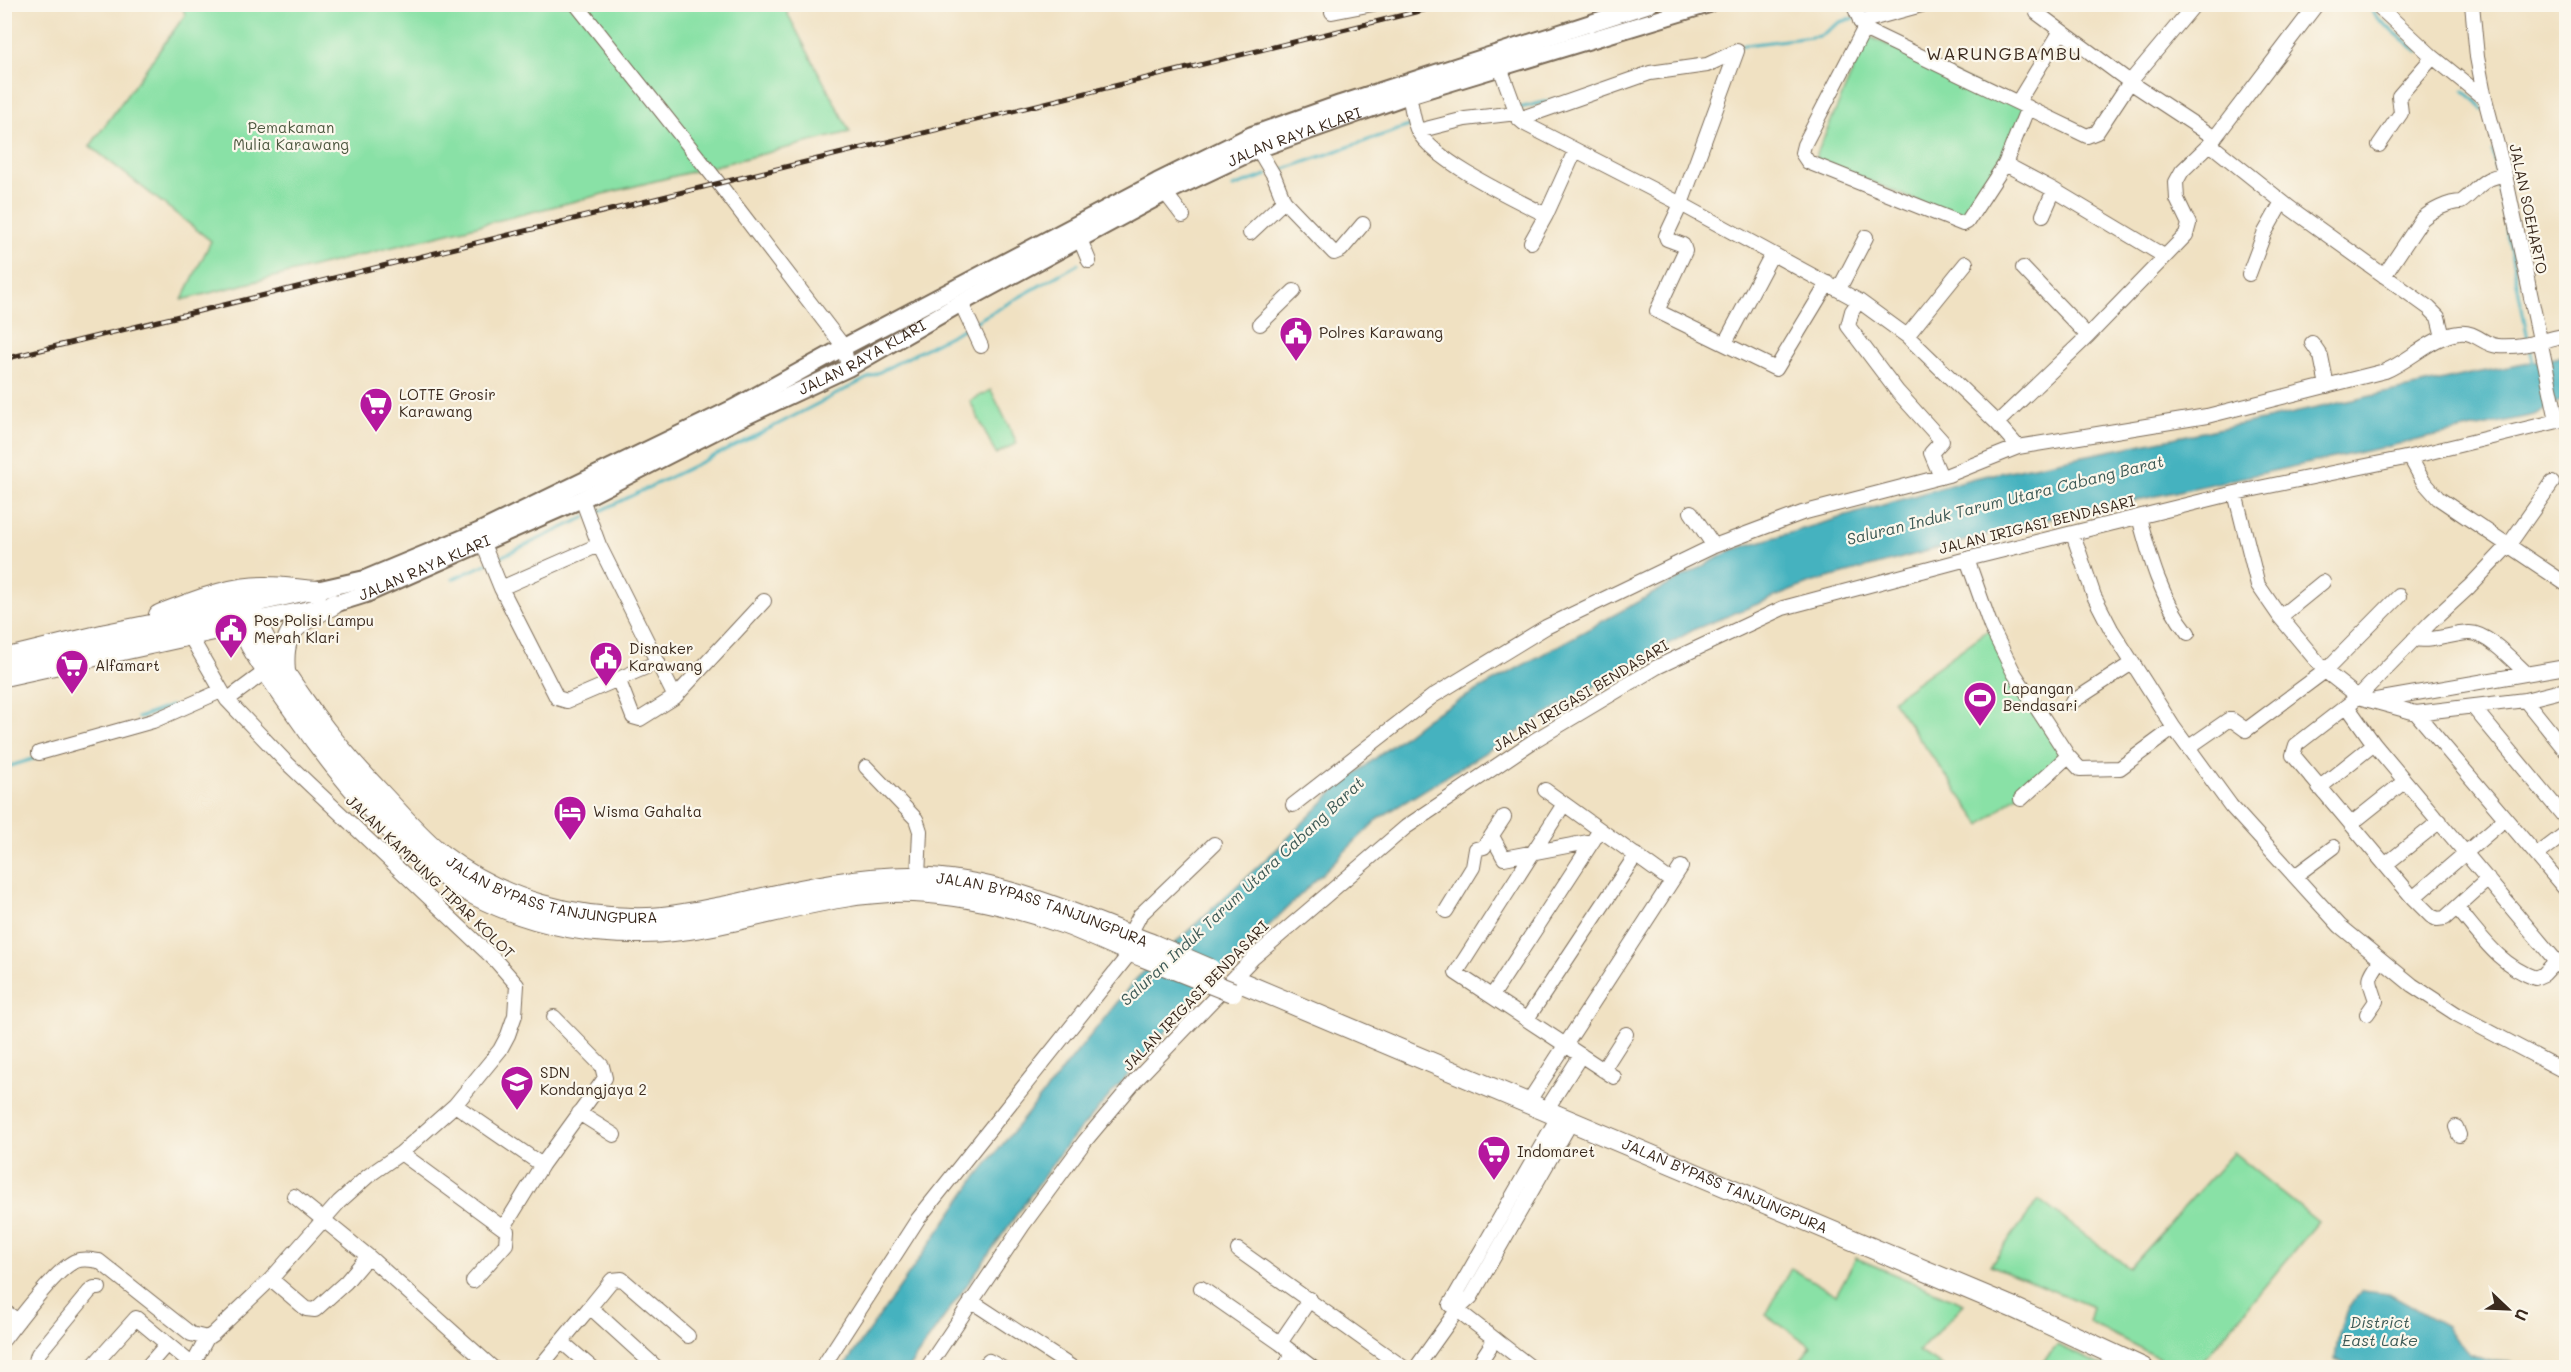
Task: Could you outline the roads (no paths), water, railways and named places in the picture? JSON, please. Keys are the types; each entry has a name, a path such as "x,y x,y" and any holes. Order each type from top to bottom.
{"highway":[{"path":"106,634 205,597 234,590 265,587 318,591"},
{"path":"195,635 226,639 276,673 288,634 300,623 334,604"},
{"name":"JALAN RAYA KLARI","path":"4,659 106,634 245,615"},
{"name":"JALAN RAYA KLARI","path":"4,676 195,635 245,615"},
{"name":"JALAN BYPASS TANJUNGPURA","path":"245,615 316,744 366,803 421,856 474,895 538,920 602,931 644,933 693,927 859,894 913,892 1008,906 1140,948 1236,987 2014,1308 2143,1368"},
{"name":"JALAN BYPASS TANJUNGPURA","path":"276,673 333,742 442,856 487,883 544,907 586,916 651,918 864,880 918,877 987,885 1020,893 1074,912 1140,948"},
{"name":"JALAN BYPASS TANJUNGPURA","path":"1236,987 1553,1119 2011,1317 2119,1368"}],"main road":[{"name":"JALAN RAYA KLARI","path":"245,615 318,591 485,549 844,347 1082,245 1172,202 1258,149 1650,4"},
{"name":"JALAN RAYA KLARI","path":"1172,202 1252,135 1340,104 1709,4"},
{"name":"JALAN RAYA KLARI","path":"245,615 334,604 366,594 436,565 485,549 586,509 729,424 965,310 1082,245"}],"street":[{"path":"576,4 708,169 844,347 848,368"},
{"path":"1332,12 1372,4"},
{"path":"1858,17 1925,4"},
{"path":"2025,4 2039,9 2061,31 2212,141 2282,202 2438,317 2443,337"},
{"path":"1858,17 2087,136 2092,135 2103,123 2130,82 2195,4"},
{"path":"1997,423 2088,336 2189,230 2189,224 2177,199 2176,182 2182,171 2212,141 2317,4"},
{"path":"2376,4 2429,60 2485,99"},
{"name":"JALAN SOEHARTO","path":"2472,4 2477,57 2530,343 2543,359 2559,416"},
{"path":"1858,17 1803,145 1803,158 1959,224 1967,222 2005,164 2023,104 2061,31"},
{"path":"1417,126 1517,114 1650,73 1707,65 1737,51 1681,204 1666,238 1683,245 1685,251 1657,311 1776,369 1866,237"},
{"path":"2379,145 2401,114 2399,96 2429,60"},
{"path":"1498,62 1517,114 1575,151 1681,204 1859,301 1907,336 1997,423 2018,447"},
{"path":"1409,95 1417,126 1445,157 1465,172 1546,215"},
{"path":"1258,149 1272,172 1284,201 1334,253 1341,250 1363,224"},
{"path":"1531,242 1575,151"},
{"path":"2005,164 2054,190 2164,256"},
{"path":"2384,276 2422,219 2435,210 2461,202 2480,183 2499,176"},
{"path":"2043,215 2054,190"},
{"path":"1250,233 1284,201"},
{"path":"2249,274 2264,234 2282,202"},
{"path":"1725,343 1772,254"},
{"path":"1907,336 1966,263"},
{"path":"2023,268 2088,336"},
{"path":"1260,324 1294,291"},
{"path":"1859,301 1852,311 1848,326 1897,391 1942,441 1931,453 1941,477"},
{"path":"965,310 978,340"},
{"path":"1293,806 1403,718 1451,685 1546,627 1714,546 1802,513 1941,477 2018,447 2207,416 2385,371 2400,365 2443,337 2470,333 2497,346 2530,343 2566,335"},
{"path":"2312,343 2321,356 2327,386"},
{"name":"JALAN IRIGASI BENDASARI","path":"927,1368 971,1301 1085,1141 1137,1079 1253,958 1406,827 1535,740 1657,667 1783,608 1967,559 2235,493 2410,457 2559,416"},
{"path":"2410,457 2423,481 2438,498 2566,584"},
{"path":"2365,699 2414,639 2508,546 2552,483"},
{"path":"2235,493 2258,585 2280,617 2325,671 2365,699 2416,713 2473,707 2566,692"},
{"path":"586,509 599,545 675,698"},
{"path":"1691,512 1714,546"},
{"path":"2139,517 2150,560 2166,598 2188,633"},
{"path":"2073,534 2094,596 2132,663 2175,728 2231,806 2340,926 2380,961 2457,1015 2566,1072"},
{"path":"501,588 599,545"},
{"path":"485,549 501,588 556,698 567,701 619,681 658,662"},
{"path":"1967,559 1991,627 2014,673 2068,756 2080,769 2120,768 2175,728"},
{"path":"2280,617 2323,582"},
{"path":"2189,747 2228,720 2232,720 2246,730 2325,671 2399,596"},
{"path":"619,681 633,717 640,719 675,698 764,601"},
{"path":"2414,639 2433,640 2470,633 2477,634 2500,650 2526,674"},
{"name":"JALAN KAMPUNG TIPAR KOLOT","path":"195,635 224,695 288,764 496,961 517,985 515,1015 508,1035 500,1050 454,1105 401,1153 368,1176 339,1202 271,1279 207,1338 195,1366"},
{"path":"2072,702 2132,663"},
{"path":"2488,879 2445,918 2437,919 2431,916 2319,788 2294,755 2296,745 2347,706 2365,699 2560,668"},
{"path":"39,753 153,721 276,673"},
{"path":"2525,699 2566,751"},
{"path":"2347,706 2374,744 2566,974"},
{"path":"2473,707 2566,819"},
{"path":"2416,713 2566,890"},
{"path":"2319,788 2374,744"},
{"path":"2021,799 2068,756"},
{"path":"866,767 916,819 920,831 918,877"},
{"path":"2351,824 2405,781"},
{"path":"1545,790 1564,804 1596,835 1635,855 1671,881"},
{"path":"1564,804 1456,973 1609,1073 1626,1034"},
{"path":"1446,911 1473,867 1476,849 1484,847 1504,817"},
{"path":"2413,898 2505,819"},
{"path":"2385,865 2440,821"},
{"path":"2537,855 2566,833"},
{"path":"1492,836 1504,858 1596,835"},
{"path":"1491,996 1596,835"},
{"path":"822,1368 918,1219 1140,948 1140,915 1214,844"},
{"path":"2295,876 2334,847"},
{"path":"1527,1019 1635,855"},
{"path":"1553,1119 1565,1045 1681,867"},
{"path":"2457,908 2504,963 2515,970 2535,978 2544,974 2556,961"},
{"path":"2367,1014 2376,1001 2368,982 2380,961"},
{"path":"504,1227 543,1165 602,1084 605,1071 554,1017"},
{"path":"1238,1250 1404,1368 1454,1307 1471,1298 1581,1055"},
{"path":"454,1105 543,1165"},
{"path":"579,1113 614,1135"},
{"path":"401,1153 504,1227 508,1237 506,1244 473,1281"},
{"path":"294,1196 368,1256 493,1368"},
{"path":"271,1279 306,1309 315,1310 346,1282 368,1256"},
{"path":"4,1340 67,1265 83,1259 99,1260 191,1334 207,1338"},
{"path":"539,1368 612,1280 622,1280 688,1336"},
{"path":"39,1368 35,1364 38,1354 89,1292 94,1288 99,1288"},
{"path":"1202,1288 1313,1368"},
{"path":"1280,1343 1310,1299"},
{"path":"971,1301 1073,1368"},
{"path":"590,1307 657,1368"},
{"path":"1454,1307 1532,1368"},
{"path":"1416,1368 1454,1307"},
{"path":"4,1311 18,1321"},
{"path":"91,1368 136,1318 195,1366"},
{"path":"1476,1368 1495,1339"},
{"path":"562,1342 592,1368"},
{"path":"146,1368 167,1344"},
{"path":"1284,1368 1293,1353"},
{"path":"982,1368 989,1361 1002,1368"}],"water":[{"name":"Saluran Induk Tarum Utara Cabang Barat","path":"2566,353 2566,401 2560,401 2534,415 2035,522 1810,583 1695,629 1570,700 1379,818 1197,996 1063,1149 909,1367 843,1368 978,1175 1136,979 1280,846 1336,789 1427,718 1732,550 1974,478 2556,358"},
{"name":"District East Lake","path":"2362,1291 2389,1294 2446,1326 2457,1342 2471,1354 2490,1361 2510,1362 2520,1367 2356,1368 2335,1360 2345,1315"}],"waterway":[{"path":"2367,4 2377,18 2418,52"},
{"path":"1737,46 1820,36 1840,22 1854,18"},
{"path":"2464,91 2477,102 2482,110"},
{"path":"1519,108 1553,100"},
{"path":"1276,172 1412,125"},
{"path":"2492,151 2496,171"},
{"path":"1233,187 1267,175"},
{"path":"2497,181 2528,339"},
{"path":"975,322 1078,264"},
{"path":"592,515 755,436 967,327"},
{"path":"2530,348 2534,366"},
{"path":"494,560 586,517"},
{"path":"453,579 488,563"},
{"path":"138,718 171,706"},
{"path":"4,768 36,758"}],"railway":[{"path":"4,359 1448,4"}],"place":[{"name":"Polres Karawang","path":"1296,362"},
{"name":"LOTTE Grosir Karawang","path":"376,433"},
{"name":"Pos Polisi Lampu Merah Klari","path":"231,659"},
{"name":"Disnaker Karawang","path":"606,687"},
{"name":"Alfamart","path":"72,695"},
{"name":"Lapangan Bendasari","path":"1980,727"},
{"name":"Wisma Gahalta","path":"570,841"},
{"name":"SDN Kondangjaya 2","path":"517,1111"},
{"name":"Indomaret","path":"1494,1181"}],"district":[{"name":"WARUNGBAMBU","path":"2004,54"}],"park label":[{"name":"Pemakaman Mulia Karawang","path":"291,136"}]}
